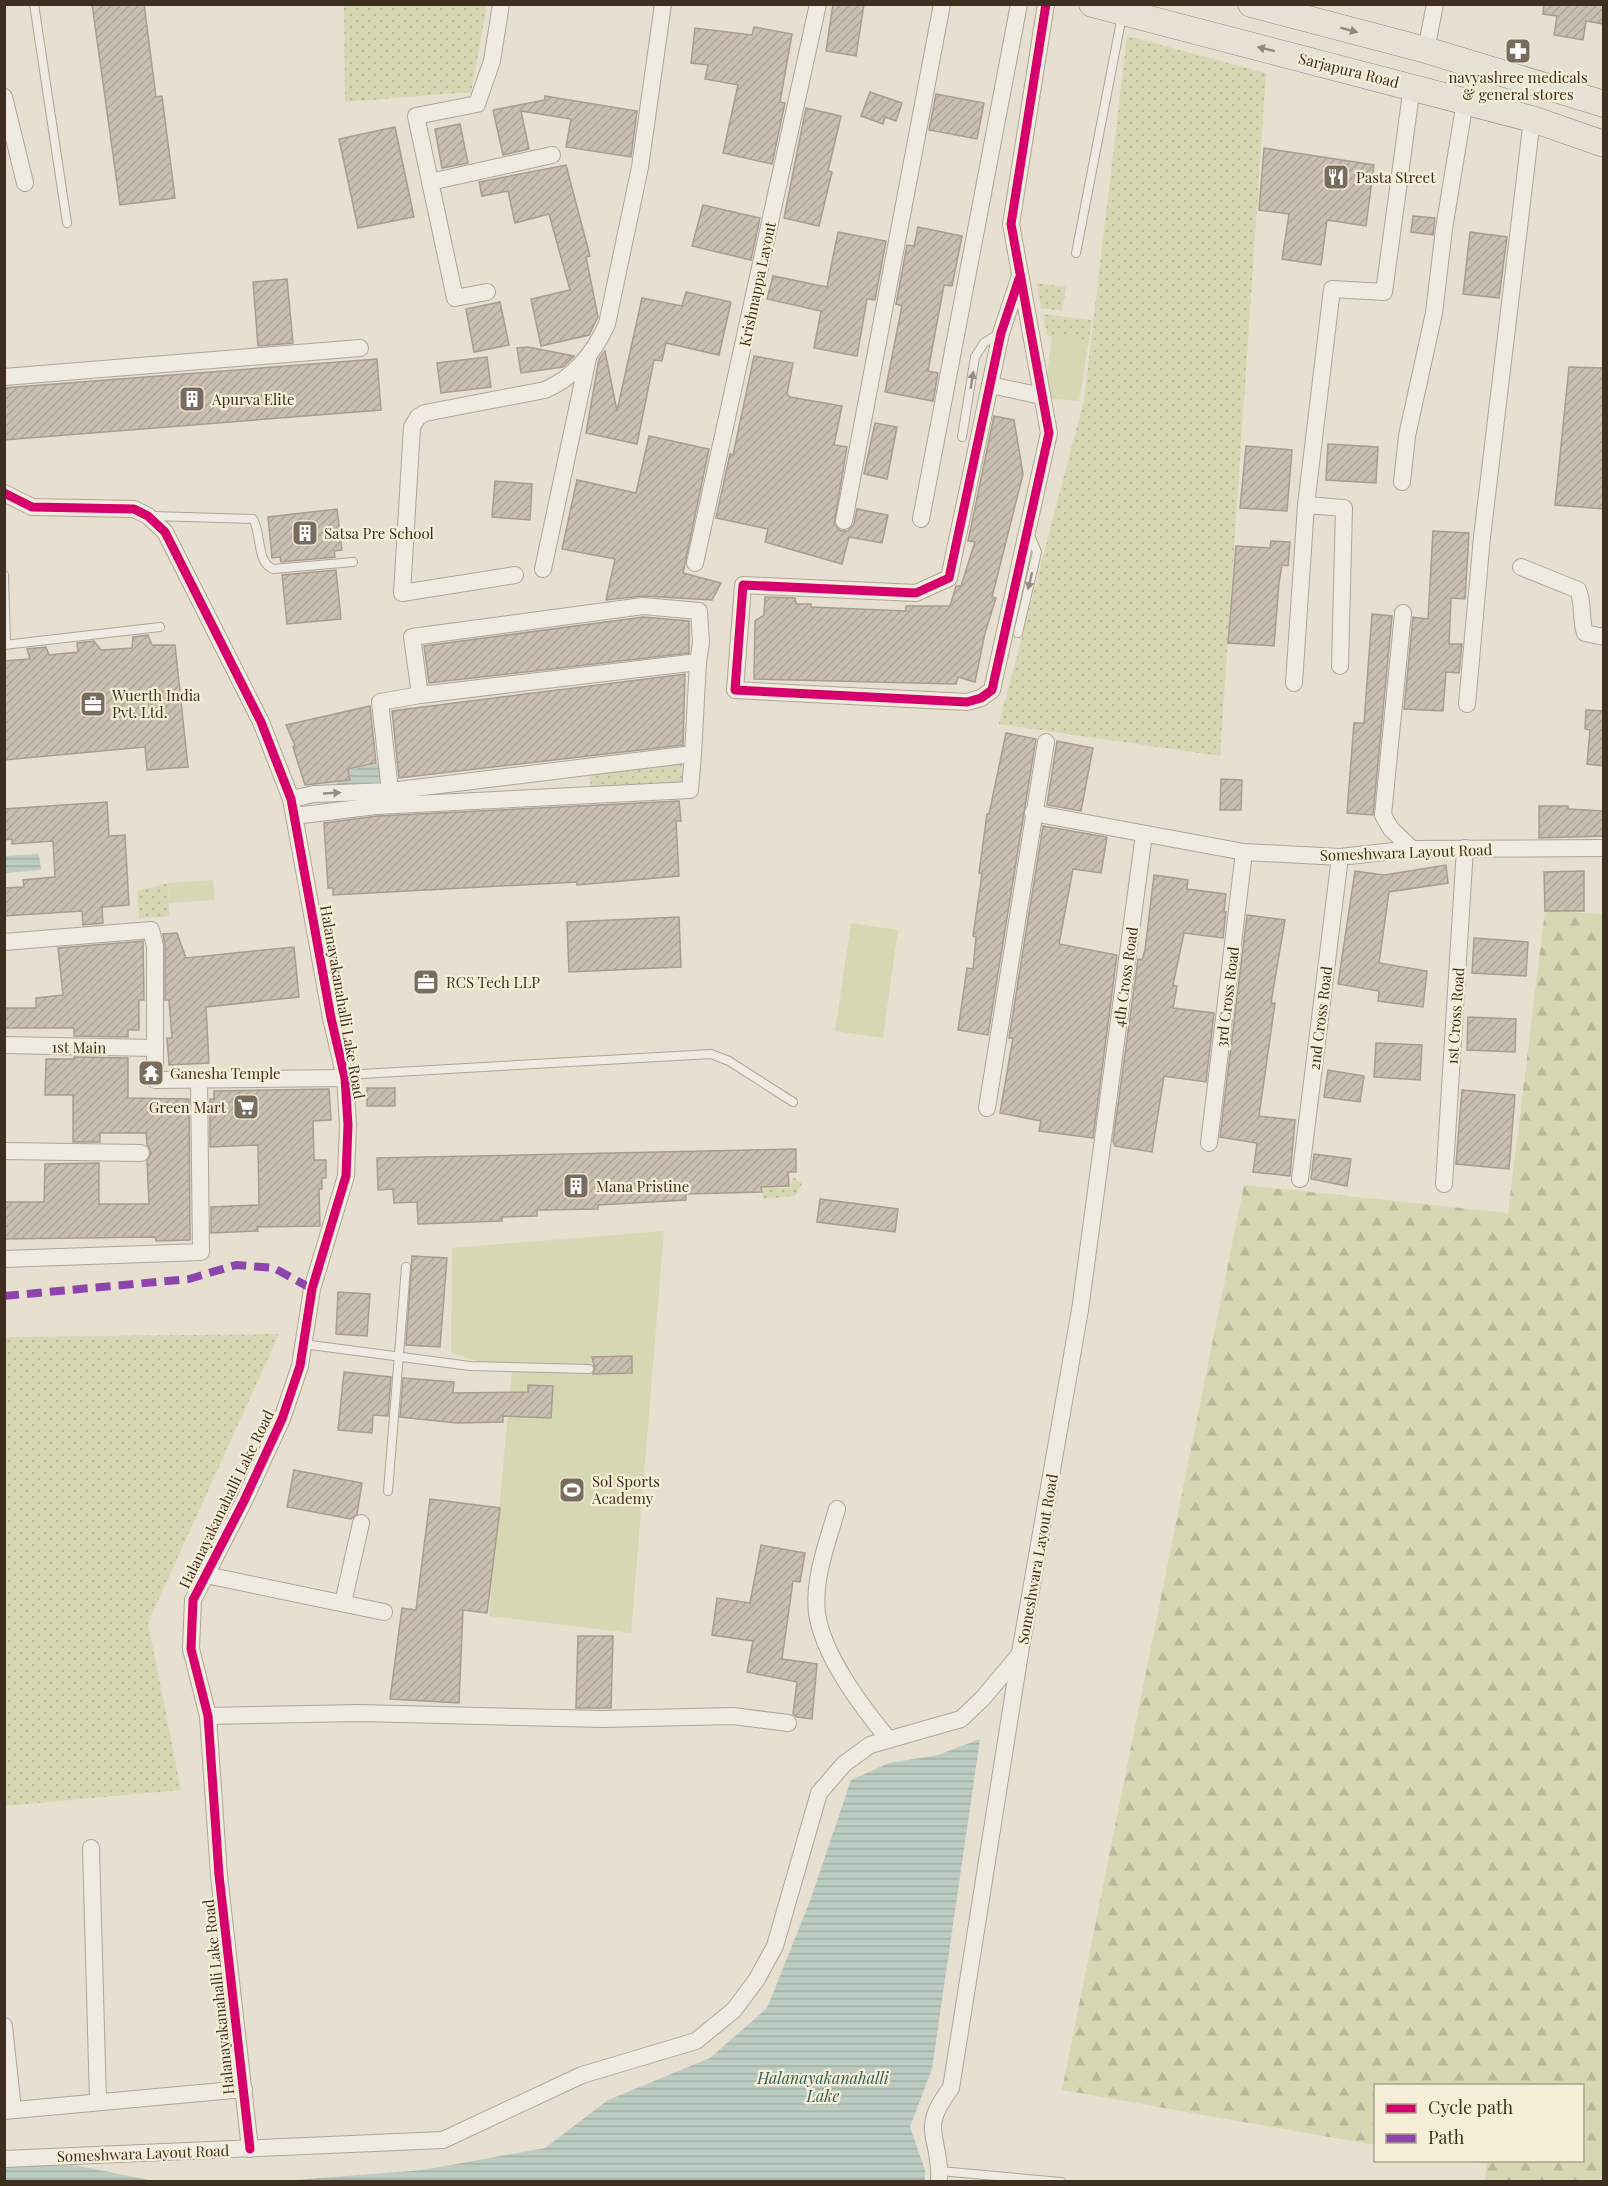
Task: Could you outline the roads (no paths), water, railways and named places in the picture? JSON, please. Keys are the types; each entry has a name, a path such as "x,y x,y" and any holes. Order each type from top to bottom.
{"main road":[{"name":"Sarjapura Road","path":"1092,4 1532,118 1604,144"},
{"path":"1251,4 1426,50 1604,104"}],"street":[{"path":"487,292 455,298 416,116 477,104 492,61 501,4"},
{"path":"515,575 402,593 412,427 418,417 425,413 545,390 560,384 575,372 589,355 607,324 640,167 663,4"},
{"name":"Krishnappa Layout","path":"695,563 818,4"},
{"path":"844,521 942,4"},
{"path":"921,519 1019,4"},
{"path":"1019,279 1001,333 949,578 916,593 743,585 735,690 967,702 981,698 992,690 1049,433 1019,279 1011,215 1046,4"},
{"path":"1426,50 1435,4"},
{"path":"1294,683 1306,505 1332,289 1383,292 1412,87"},
{"path":"4,97 25,183"},
{"path":"1402,482 1407,436 1434,313 1465,101"},
{"path":"1467,704 1482,537 1513,295 1532,118"},
{"path":"430,182 552,155"},
{"path":"4,377 360,348"},
{"path":"543,569 589,355"},
{"path":"990,385 1042,396"},
{"path":"4,493 32,507 134,509 148,516"},
{"path":"1306,505 1344,508 1343,626 1340,666"},
{"name":"Halanayakanahalli Lake Road","path":"148,516 165,532 261,722 291,799 331,1018 344,1076 348,1125 346,1176 312,1289 300,1366 282,1419 244,1501 193,1600 191,1649 208,1716 219,1875 250,2149"},
{"path":"1521,567 1578,590 1583,601 1581,621 1585,633 1604,637"},
{"path":"291,799 314,794 379,796 690,790 701,643 699,611 643,606 412,637 420,695"},
{"path":"1403,614 1383,815 1391,829 1412,849"},
{"path":"379,796 380,702 420,695 698,662"},
{"path":"987,1108 1046,742"},
{"path":"294,816 379,796 693,754"},
{"name":"Someshwara Layout Road","path":"1033,813 1244,852 1340,858 1412,849 1604,848"},
{"name":"4th Cross Road","path":"1106,1120 1144,834"},
{"name":"1st Cross Road","path":"1444,1184 1465,848"},
{"name":"3rd Cross Road","path":"1209,1143 1244,852"},
{"name":"2nd Cross Road","path":"1300,1179 1340,858"},
{"path":"4,942 151,930 155,946 155,1080 200,1081 344,1076"},
{"name":"1st Main","path":"4,1045 154,1048"},
{"path":"4,1259 201,1252 200,1081"},
{"name":"Someshwara Layout Road","path":"4,2159 443,2140 582,2075 696,2041 734,2010 757,1979 775,1946 819,1793 844,1764 870,1745 961,1719 1020,1653 1080,1310 1106,1120"},
{"path":"4,1151 141,1153"},
{"path":"837,1509 819,1576 817,1613 829,1647 855,1698 889,1740"},
{"path":"343,1603 361,1523"},
{"path":"206,1575 384,1612"},
{"path":"940,2176 932,2122 939,2104 951,2088 1020,1653"},
{"path":"208,1716 360,1713 602,1719 733,1716 788,1723"},
{"path":"91,1848 98,2102"},
{"path":"4,2026 9,2110 244,2089"}],"lane":[{"path":"34,4 67,223"},
{"path":"1076,253 1123,12"},
{"path":"962,437 975,357 984,343 1001,333"},
{"path":"148,516 253,519 257,526 263,561 273,569 353,562"},
{"path":"1018,633 1037,552 1028,529"},
{"path":"4,575 5,645 160,627"},
{"path":"344,1076 711,1054 729,1061 792,1102"},
{"path":"388,1491 406,1267"},
{"path":"303,1344 398,1359 470,1366 589,1369"},
{"path":"940,2176 1061,2181"}],"water":[{"path":"381,763 383,782 337,785 337,783 351,781 349,770"},
{"path":"39,854 41,870 5,873 5,856"},
{"name":"Halanayakanahalli Lake","path":"980,1739 932,2069 910,2127 925,2170 925,2181 282,2181 423,2170 545,2148 608,2100 710,2058 767,2008 810,1901 851,1780 889,1763 938,1755"},
{"path":"69,2164 154,2181 5,2182 5,2166"}],"place":[{"name":"navyashree medicals & general stores","path":"1518,51"},
{"name":"Pasta Street","path":"1336,177"},
{"name":"Apurva Elite","path":"192,399"},
{"name":"Satsa Pre School","path":"305,533"},
{"name":"Wuerth India Pvt. Ltd.","path":"93,704"},
{"name":"RCS Tech LLP","path":"426,982"},
{"name":"Ganesha Temple","path":"151,1073"},
{"name":"Green Mart","path":"246,1107"},
{"name":"Mana Pristine","path":"576,1186"},
{"name":"Sol Sports Academy","path":"572,1490"}]}
